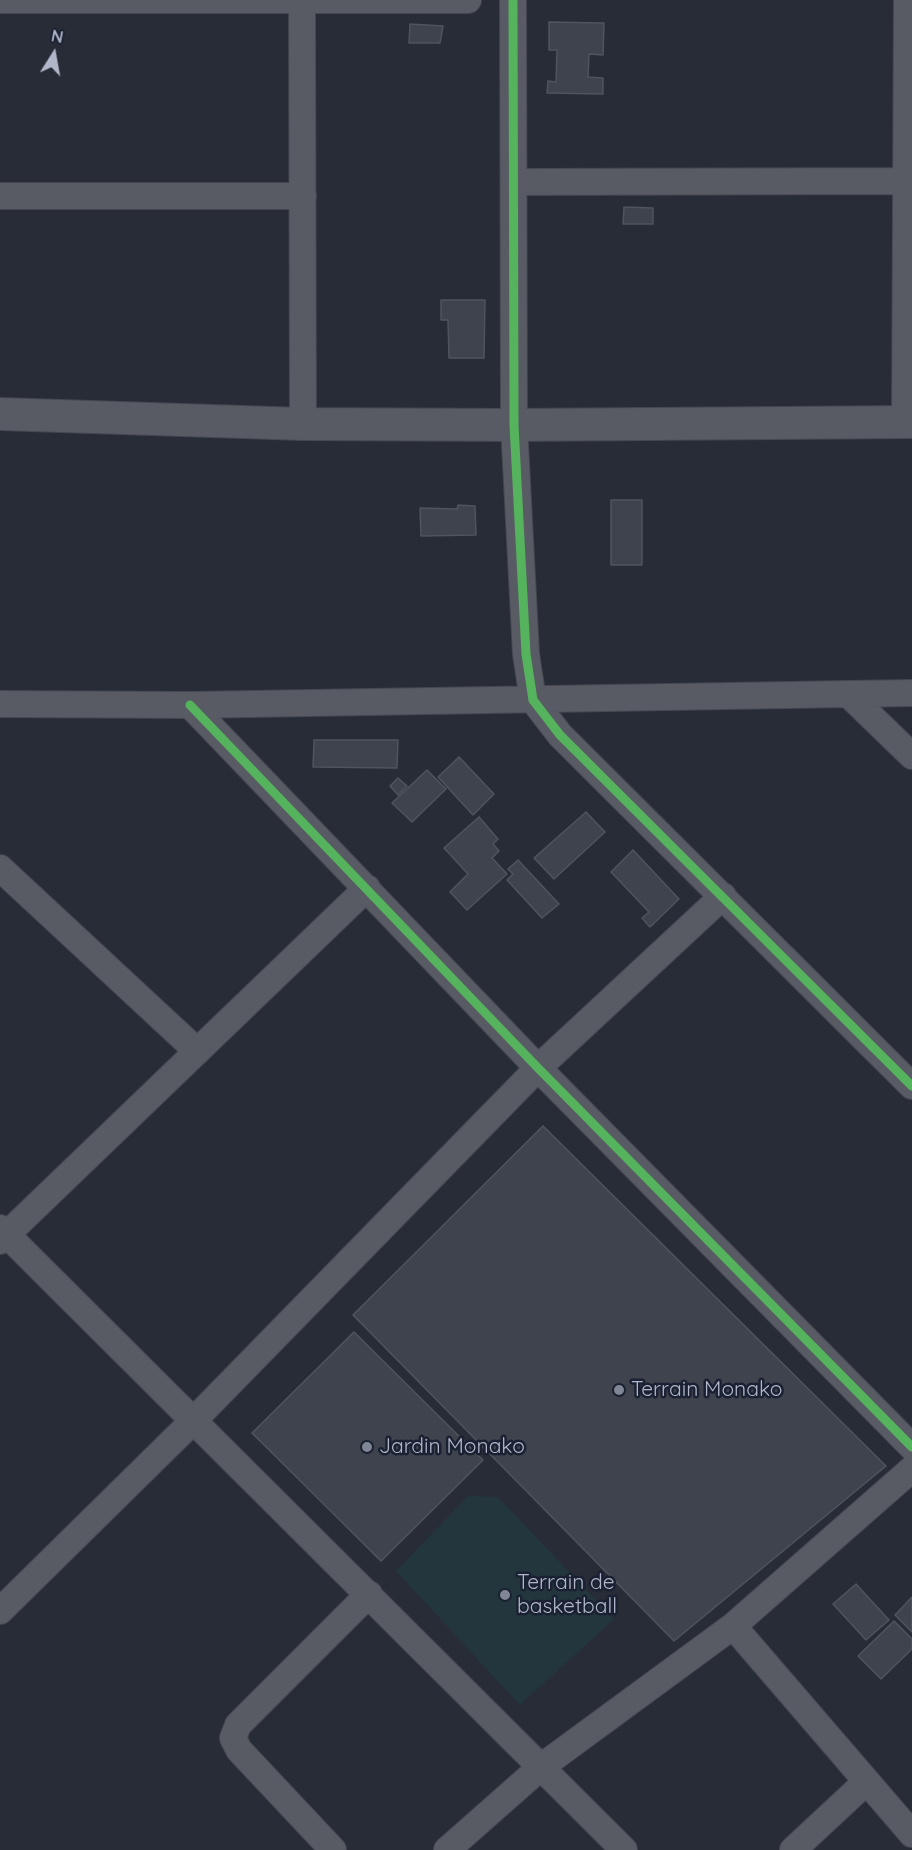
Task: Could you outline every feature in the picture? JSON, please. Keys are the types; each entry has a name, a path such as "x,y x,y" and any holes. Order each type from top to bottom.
{"street":[{"path":"0,0 468,0"},
{"path":"302,0 303,424"},
{"path":"513,0 514,425 526,654 533,700 560,735 912,1086"},
{"path":"0,414 303,424 909,422 906,181 907,0"},
{"path":"514,182 906,181"},
{"path":"0,196 303,196"},
{"path":"0,704 190,705 912,693"},
{"path":"848,694 912,756"},
{"path":"190,705 538,1068 912,1447"},
{"path":"0,868 197,1051"},
{"path":"367,888 2,1234 194,1420 624,1850"},
{"path":"0,1611 194,1420 538,1068 723,896"},
{"path":"447,1850 541,1767 733,1626 912,1470"},
{"path":"333,1850 239,1750 233,1738 238,1725 369,1594"},
{"path":"733,1626 912,1834"},
{"path":"793,1850 866,1782"}],"shaded area":[{"name":"Terrain de basketball","path":"468,1496 498,1497 614,1619 520,1705 396,1571"}],"building":[{"path":"549,22 604,23 603,55 589,54 588,77 603,78 603,94 547,93 548,81 556,82 557,50 549,50"},
{"path":"410,24 443,26 440,43 409,43"},
{"path":"624,207 653,208 653,224 623,224"},
{"path":"441,300 485,300 484,358 449,358 448,320 441,320"},
{"path":"611,500 642,500 642,565 611,565"},
{"path":"458,505 475,506 476,535 421,536 420,508 457,509"},
{"path":"314,740 398,740 397,768 313,767"},
{"path":"459,757 494,794 473,815 438,777"},
{"path":"427,770 446,789 412,822 392,803"},
{"path":"398,778 407,786 398,795 390,786"},
{"path":"586,812 605,832 554,879 534,858"},
{"path":"479,817 498,839 493,844 499,851 492,858 507,874 467,910 450,892 468,874 444,848"},
{"path":"633,850 679,899 650,927 642,918 649,912 611,872"},
{"path":"518,860 559,904 542,918 507,880 513,874 508,869"},
{"name":"Terrain Monako","path":"543,1126 886,1466 674,1641 353,1315"},
{"name":"Jardin Monako","path":"354,1332 483,1460 381,1561 252,1433"},
{"path":"856,1584 889,1620 866,1640 833,1604"},
{"path":"912,1597 912,1632 895,1615"},
{"path":"894,1621 912,1639 912,1649 881,1679 858,1656"}],"cycle path":[{"path":"513,0 514,425 526,654 533,700 560,735 912,1086"},
{"path":"190,705 538,1068 912,1447"}],"place":[{"name":"Terrain Monako","path":"619,1390"},
{"name":"Jardin Monako","path":"367,1447"},
{"name":"Terrain de basketball","path":"505,1595"}]}
